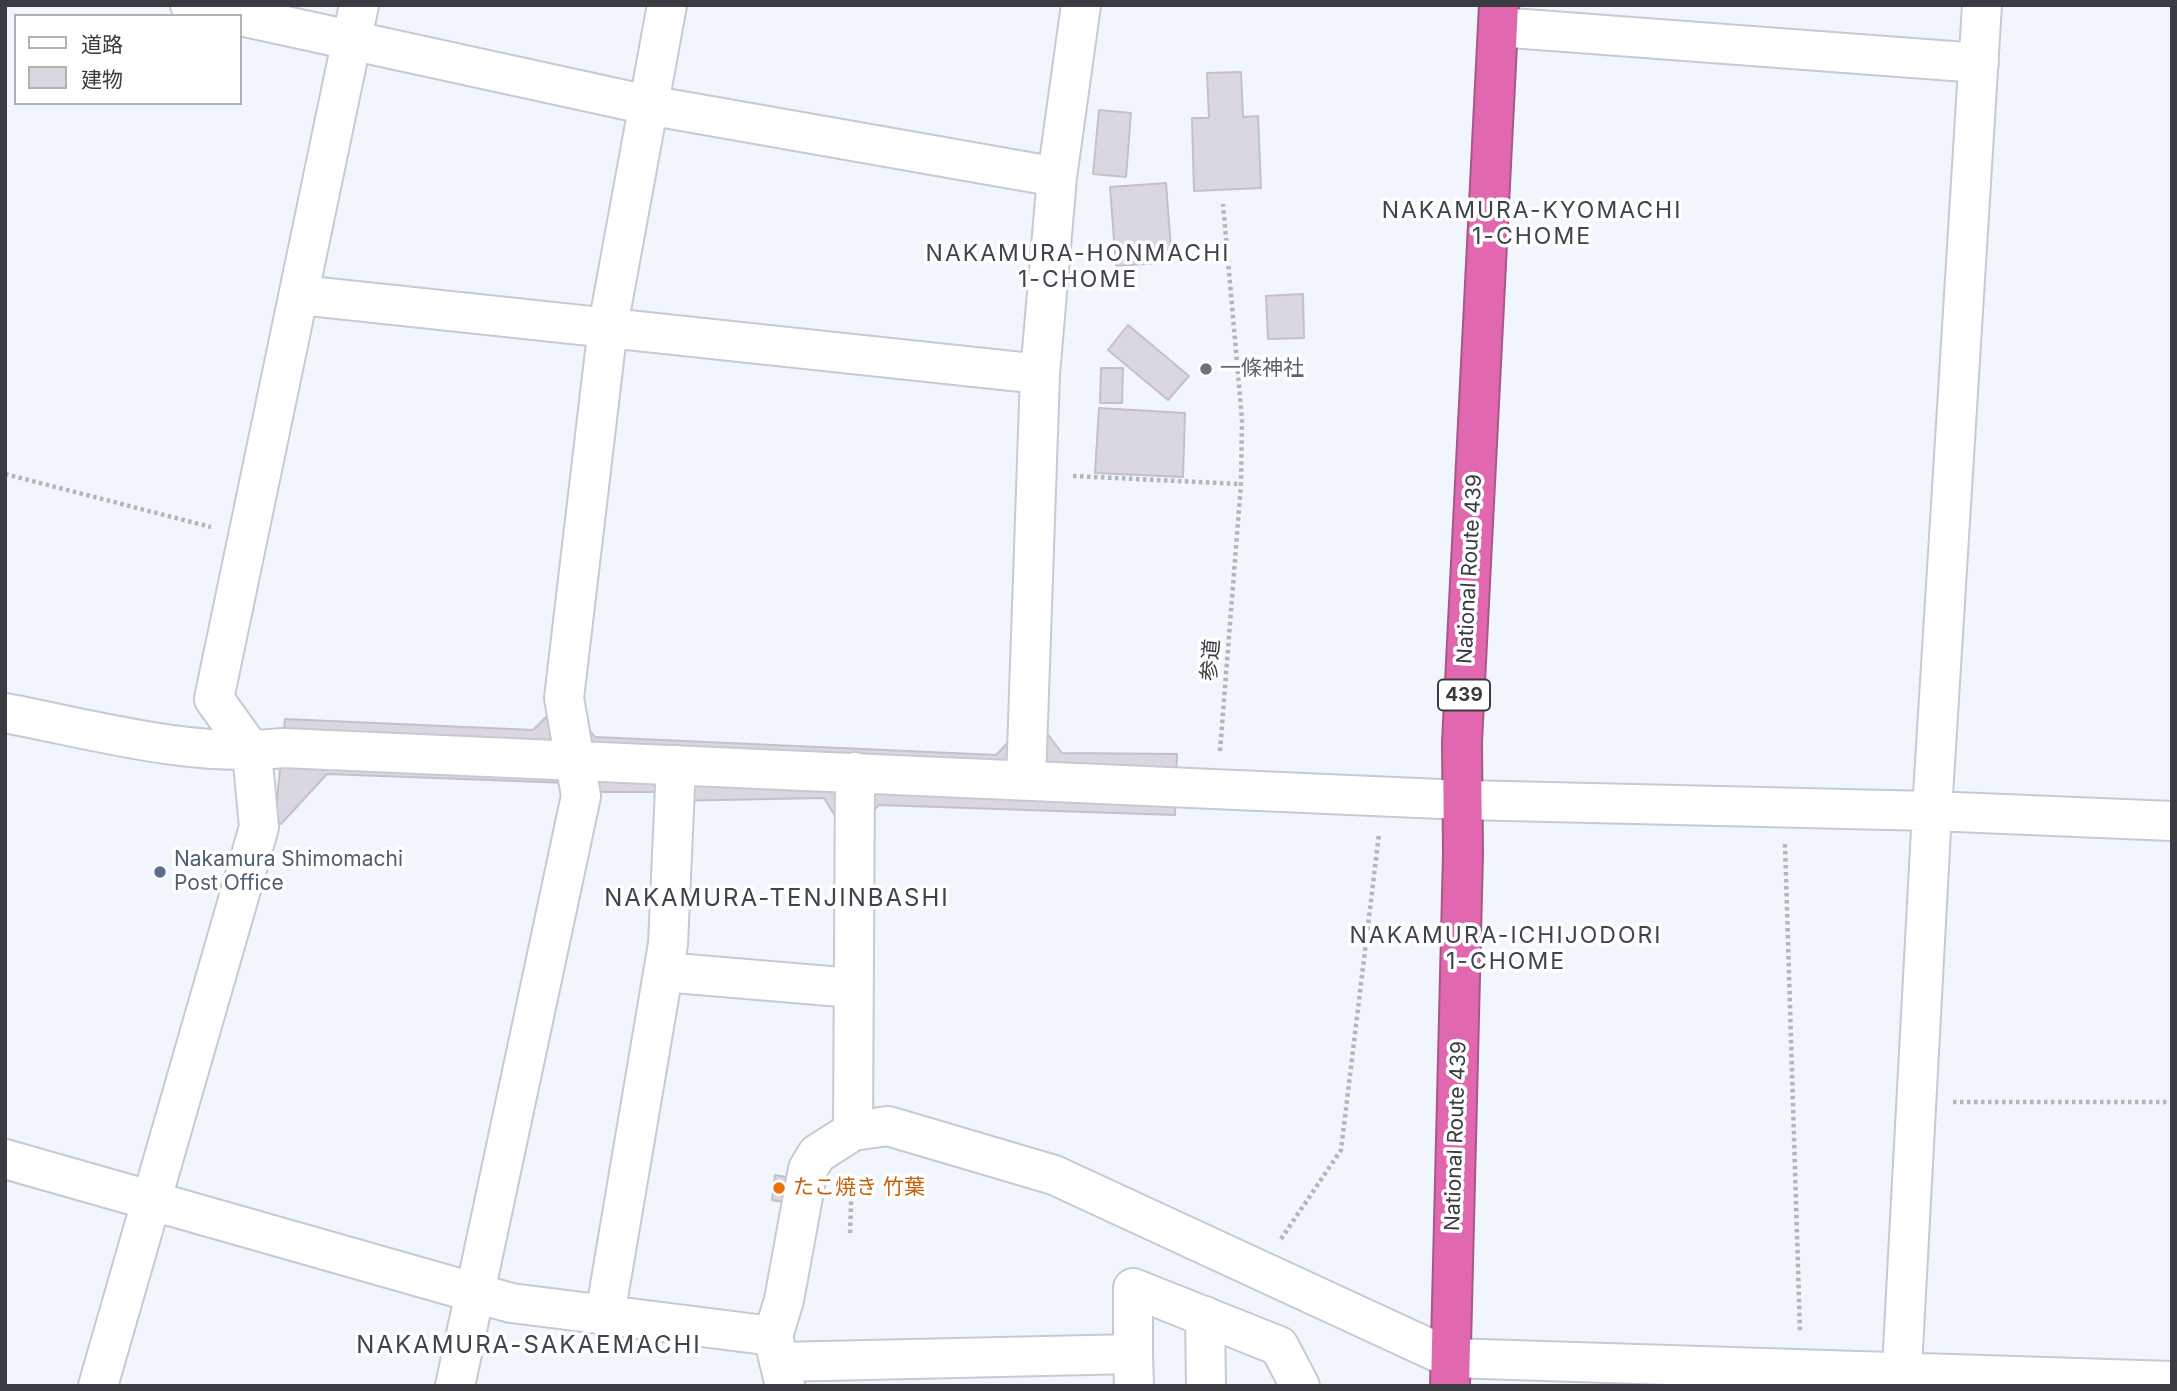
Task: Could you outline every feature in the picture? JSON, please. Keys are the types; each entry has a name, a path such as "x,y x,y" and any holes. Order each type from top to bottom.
{"highway":[{"name":"National Route 439","path":"1450,1372 1464,800 1462,728 1498,16"}],"street":[{"path":"190,5 229,14"},
{"path":"455,1386 581,796 564,698 608,326 667,5"},
{"path":"1026,780 1034,474 1040,374 1056,177 1081,5"},
{"path":"1902,1379 1932,811 1982,5"},
{"path":"242,16 356,24 649,105 1056,177"},
{"path":"1498,16 1979,63"},
{"path":"98,1386 259,827 252,752 214,698 356,24"},
{"path":"300,295 1040,374"},
{"path":"5,713 170,743 252,752 283,748 1217,787 1464,800 1932,811 2172,821"},
{"path":"605,1315 668,944 676,765"},
{"path":"852,1131 855,772"},
{"path":"663,972 853,988"},
{"path":"779,1361 784,1300 808,1169 817,1154 852,1131 888,1126 1054,1175 1260,1272 1370,1319 1450,1372 1801,1369 1902,1379 2172,1381"},
{"path":"5,1159 476,1294 511,1303 605,1315 779,1361 1133,1370 1133,1288 1279,1346 1300,1386"},
{"path":"1205,1316 1206,1386"}],"path":[{"name":"参道","path":"1217,787 1241,484 1241,385 1223,204"},
{"path":"5,474 250,537"},
{"path":"1034,474 1241,484"},
{"path":"1260,1272 1341,1150 1384,795"},
{"path":"1784,807 1801,1369"},
{"path":"1917,1102 2172,1102"}],"building":[{"path":"1241,72 1243,117 1258,116 1261,188 1194,191 1192,118 1209,118 1207,73"},
{"path":"1099,110 1131,113 1126,177 1093,174"},
{"path":"1166,183 1172,262 1116,266 1110,187"},
{"path":"1303,294 1304,338 1268,339 1266,296"},
{"path":"1128,325 1189,376 1168,400 1108,350"},
{"path":"1101,368 1123,368 1122,403 1100,403"},
{"path":"1099,408 1185,413 1183,477 1095,473"},
{"path":"549,714 579,717 595,737 996,755 1015,735 1040,724 1062,753 1177,754 1175,815 879,805 866,819 837,819 824,798 668,801 667,792 597,792 569,783 327,774 281,824 275,820 285,719 533,730"},
{"name":"たこ焼き 竹葉","path":"775,1175 786,1177 783,1202 772,1200"}],"place":[{"name":"一條神社","path":"1206,369"},
{"name":"Nakamura Shimomachi Post Office","path":"160,872"},
{"name":"たこ焼き 竹葉","path":"779,1188"}],"district":[{"name":"NAKAMURA-KYOMACHI 1-CHOME","path":"1532,224"},
{"name":"NAKAMURA-HONMACHI 1-CHOME","path":"1078,267"},
{"name":"NAKAMURA-TENJINBASHI","path":"777,899"},
{"name":"NAKAMURA-ICHIJODORI 1-CHOME","path":"1506,949"},
{"name":"NAKAMURA-SAKAEMACHI","path":"529,1346"}]}
